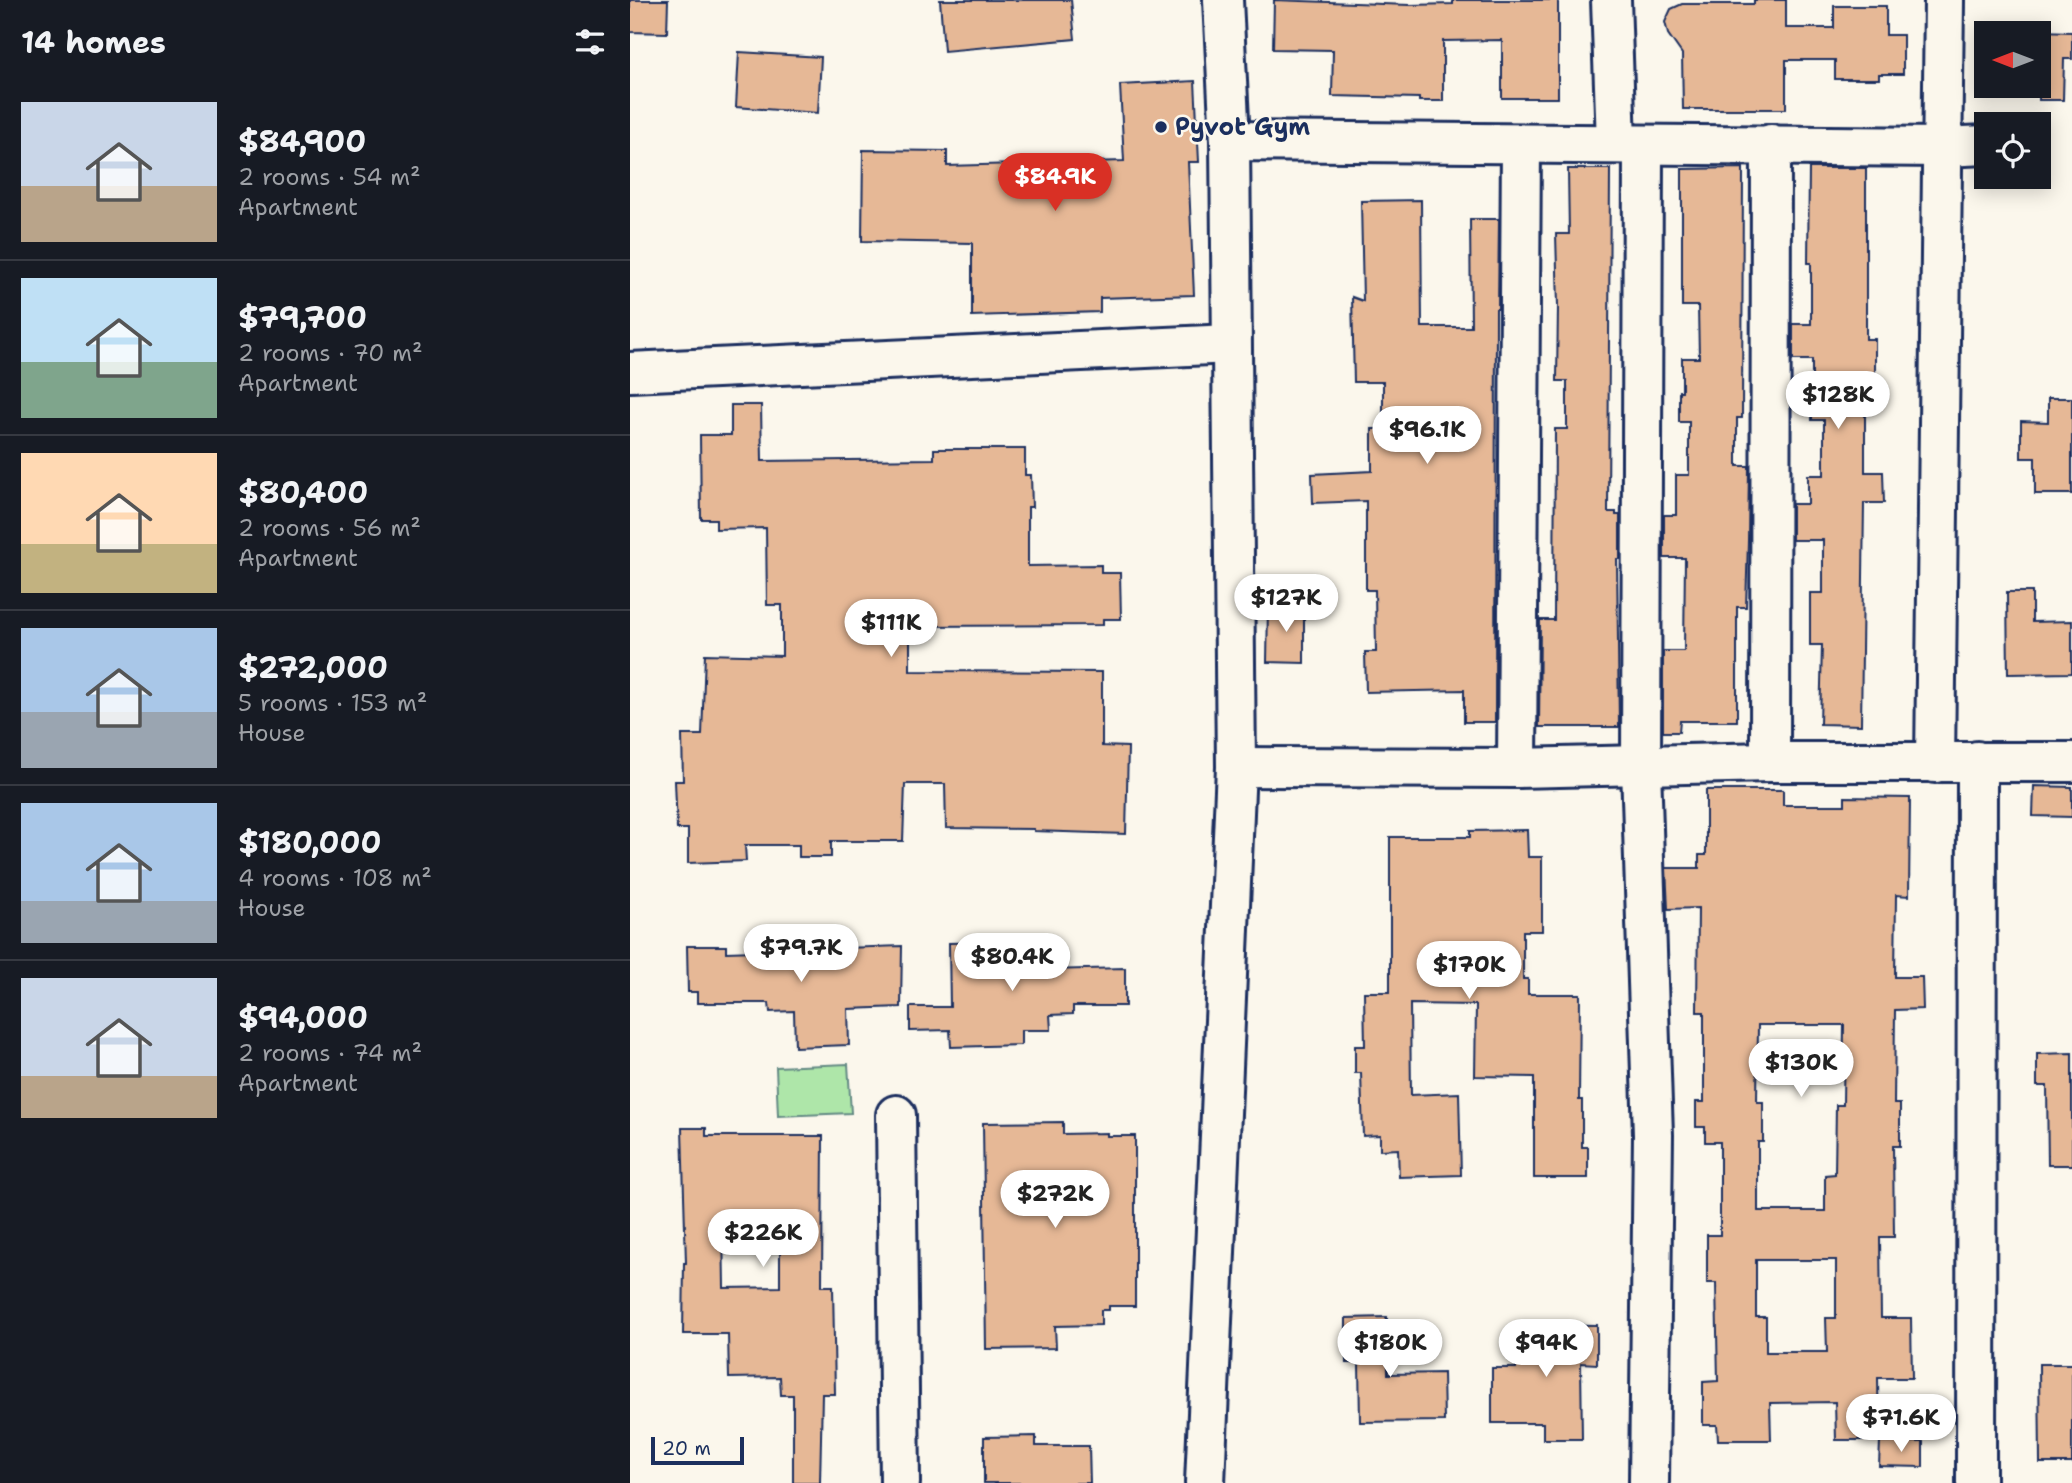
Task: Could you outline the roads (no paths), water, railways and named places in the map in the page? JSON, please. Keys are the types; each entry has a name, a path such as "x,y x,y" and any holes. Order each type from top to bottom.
{"street":[{"path":"1205,1483 1236,767 1230,141 1223,0"},
{"path":"1611,0 1630,144 1641,767 1653,1135 1649,1483"},
{"path":"1935,763 1944,0"},
{"path":"1230,141 1974,146"},
{"path":"1517,768 1521,144"},
{"path":"1770,762 1771,144"},
{"path":"630,372 1231,344"},
{"path":"1976,1483 1978,761"},
{"path":"1236,767 1517,768 1770,762 2072,762"},
{"path":"896,1115 900,1483"}],"place":[{"name":"Pyvot Gym","path":"1161,127"}]}
